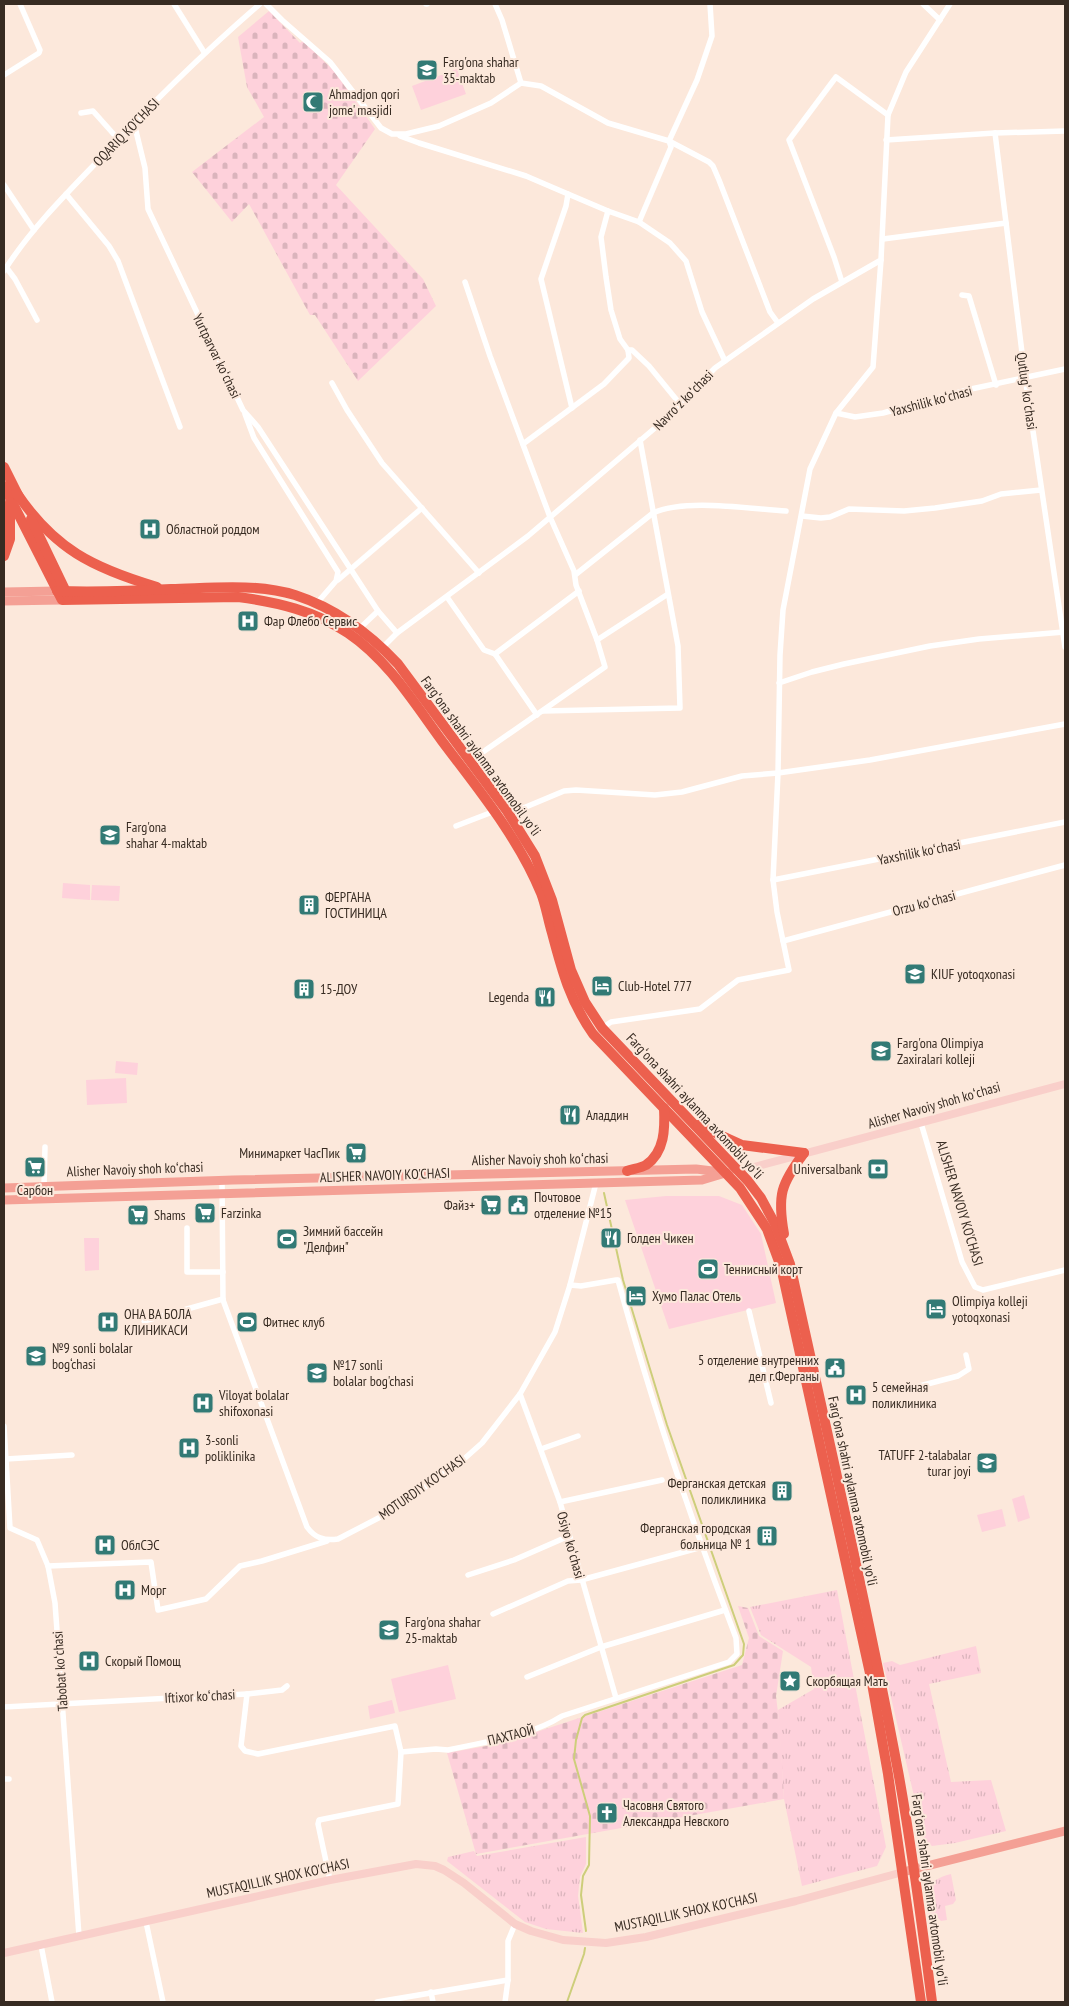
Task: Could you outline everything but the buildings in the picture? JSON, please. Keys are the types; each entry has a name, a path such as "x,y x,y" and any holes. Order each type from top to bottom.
{"highway":[{"path":"4,467 13,495 64,595"},
{"path":"4,486 63,546 102,568 168,590"},
{"path":"4,556 10,539 13,495"},
{"name":"Fargʻona shahri aylanma avtomobil yoʻli","path":"64,595 237,586 273,590 294,595 317,604 346,626 390,671 494,811 524,857 542,895 562,973 570,995 580,1015 593,1034 727,1173 751,1203 767,1229 781,1267 871,1678 888,1774 921,2002"},
{"name":"Fargʻona shahri aylanma avtomobil yoʻli","path":"64,595 238,597 291,607 358,629 382,648 398,664 510,814 535,856 552,900 572,970 585,1002 602,1028 739,1171 761,1198 776,1224 790,1264 879,1676 914,1868 932,2002"},
{"path":"627,1171 646,1165 660,1149 665,1130 664,1108"},
{"path":"690,1121 742,1144 804,1153 785,1181 782,1192 781,1218 790,1264"}],"main road":[{"path":"4,592 64,595"},
{"path":"4,601 64,595"},
{"name":"Alisher Navoiy shoh koʻchasi","path":"4,1188 222,1180 696,1169 727,1173 841,1145 1065,1084"},
{"name":"ALISHER NAVOIY KO'CHASI","path":"222,1193 702,1180 727,1173"},
{"name":"Alisher Navoiy shoh koʻchasi","path":"4,1200 222,1193"},
{"name":"MUSTAQILLIK SHOX KO'CHASI","path":"4,1953 330,1880 416,1864 434,1866 464,1883 515,1924 531,1932 562,1940 606,1943 625,1941 796,1901 914,1868 1065,1831"}],"street":[{"path":"4,75 39,53 40,50 20,4"},
{"path":"174,4 204,52"},
{"name":"OQARIQ KO'CHASI","path":"5,269 34,230 118,139 204,52 260,4"},
{"path":"266,4 330,62 381,128 419,144 518,174 639,222 670,243 686,261 702,312 724,361"},
{"path":"495,4 502,20 521,83"},
{"path":"639,222 665,164 671,147 669,141 697,80 712,36 713,26 710,4"},
{"path":"923,4 940,20"},
{"path":"602,1028 611,1022 700,1009 738,980 790,970 777,912 773,880 783,610 810,469 836,413 873,367 882,260 888,115 906,72 950,4"},
{"path":"842,282 789,140 836,78 888,115"},
{"path":"396,134 439,126 491,103 521,83 541,86 608,123 669,141 713,166 770,312 778,323"},
{"path":"81,113 93,111 118,139"},
{"name":"Yurtparvar koʻchasi","path":"134,123 145,168 148,209 243,410 258,427 378,611 397,633"},
{"path":"886,140 995,133 1065,131"},
{"name":"Qutlugʻ koʻchasi","path":"995,133 1025,378 1065,647"},
{"path":"4,186 34,230"},
{"path":"66,194 109,246 118,261 180,427"},
{"path":"568,194 566,206 541,279 572,408"},
{"path":"523,444 604,384 629,358 628,350 620,339 611,310 600,236 608,211"},
{"path":"883,239 1006,224"},
{"name":"Navroʻz koʻchasi","path":"382,648 397,633 528,536 662,422 724,361 778,323 842,282 882,260"},
{"path":"5,269 37,320"},
{"path":"465,282 550,517 575,575 605,667 470,761"},
{"path":"962,295 969,296 996,385"},
{"path":"628,350 632,350 649,366 680,404"},
{"name":"Yaxshilik koʻchasi","path":"836,413 855,418 883,413 1065,369"},
{"path":"332,383 347,410 382,463 479,574"},
{"path":"243,410 254,438 338,572 336,581"},
{"path":"543,711 680,708 678,646 640,440"},
{"path":"802,516 830,517 848,509 904,511 935,508 982,501 1001,494 1042,490"},
{"path":"575,575 653,513 667,508 691,505 786,511"},
{"path":"317,604 336,581 350,568 422,508"},
{"path":"495,654 579,591"},
{"path":"597,640 668,594"},
{"path":"447,597 484,650 495,654 537,715"},
{"path":"358,629 378,611"},
{"path":"779,683 844,664 930,646 979,639 1064,632"},
{"path":"510,814 564,791 576,790 655,795 682,792 742,776 870,760 1065,724"},
{"path":"456,826 494,811"},
{"name":"Yaxshilik koʻchasi","path":"773,880 1065,822"},
{"name":"Orzu koʻchasi","path":"783,941 1065,865"},
{"name":"ALISHER NAVOIY KO'CHASI","path":"921,1123 962,1262 975,1287 983,1290 1065,1270"},
{"path":"44,1186 45,1147"},
{"path":"222,1180 223,1299 308,1527 319,1538 329,1540"},
{"name":"MOTURDIY KO'CHASI","path":"48,1566 151,1562 158,1610 206,1599 240,1566 262,1562 329,1540 338,1539 392,1511 464,1459 482,1442 520,1394 555,1332 570,1285 596,1183"},
{"path":"187,1228 187,1272 223,1272"},
{"path":"527,1677 601,1647 725,1610 660,1428 617,1280 581,1286 570,1285"},
{"path":"144,1322 223,1299"},
{"path":"748,1311 771,1403"},
{"path":"908,1389 958,1376 969,1369 966,1355"},
{"name":"Osiyo koʻchasi","path":"520,1394 560,1502 616,1698"},
{"name":"Tabobat koʻchasi","path":"4,1426 10,1528 36,1540 48,1566 55,1603 79,1936"},
{"path":"541,1449 578,1436"},
{"path":"6,1459 72,1455"},
{"path":"560,1502 662,1480"},
{"path":"468,1575 514,1560 569,1536"},
{"path":"493,1614 568,1581 581,1580 702,1547"},
{"name":"ПАХТАОЙ","path":"401,1752 436,1749 448,1750 528,1732 546,1726 562,1716 733,1659 737,1654 737,1642 725,1610"},
{"path":"247,1694 282,1690 287,1686"},
{"name":"Iftixor koʻchasi","path":"4,1707 247,1694 241,1746 249,1753 267,1753 393,1726 396,1726 397,1729 401,1752"},
{"path":"330,1880 318,1824 319,1820 398,1804 401,1752"},
{"path":"146,1922 162,2002"},
{"path":"505,2002 508,1980 508,1941 515,1924"},
{"path":"41,1945 52,2002"},
{"path":"377,2002 508,1980"},
{"path":"431,1992 433,2002"}],"green space":[{"path":"269,11 300,43 303,41 334,71 375,129 336,185 423,279 436,306 358,381 315,315 310,315 249,204 232,222 192,172 264,117 247,87 238,37"},
{"path":"457,69 466,94 421,110 412,86"},
{"path":"63,883 90,885 90,900 62,898"},
{"path":"92,885 120,886 119,901 91,900"},
{"path":"116,1061 138,1063 137,1075 115,1073"},
{"path":"126,1078 127,1103 87,1105 86,1080"},
{"name":"Теннисный корт","path":"666,1196 719,1196 742,1205 761,1234 776,1303 669,1329 625,1200"},
{"path":"84,1238 99,1238 99,1270 85,1271"},
{"path":"1024,1495 1030,1518 1018,1522 1012,1499"},
{"path":"1002,1509 1006,1526 982,1532 977,1515"},
{"path":"837,1590 886,1847 877,1866 802,1886 784,1799 778,1710 814,1689 811,1667 761,1635 750,1607"},
{"path":"738,1606 748,1608 759,1636 783,1651 776,1696 784,1799 476,1854 447,1753 503,1743 742,1665 749,1638"},
{"path":"976,1646 981,1673 929,1684 951,1782 991,1780 1006,1831 955,1843 932,1846 924,1839 883,1663 892,1661 900,1665"},
{"path":"448,1665 456,1699 399,1712 391,1679"},
{"path":"392,1700 395,1713 370,1719 368,1706"},
{"path":"586,1837 586,1864 580,1877 578,1896 583,1933 546,1929 525,1922 447,1861 448,1857 474,1851 477,1856"},
{"path":"951,1874 956,1900 953,1904 945,1906 947,1920 941,1921 937,1917 928,1917 928,1889 936,1880"}],"waterway":[{"path":"586,1931 581,1895 583,1876 589,1865 590,1816 574,1759 576,1740 582,1718 585,1715 734,1665 743,1655 744,1644 667,1425 623,1280 604,1193"},
{"path":"567,2002 585,1948"}],"place":[{"name":"Farg'ona shahar 35-maktab","path":"427,70"},
{"name":"Ahmadjon qori jome' masjidi","path":"313,102"},
{"name":"Областной роддом","path":"150,529"},
{"name":"Фар Флебо Сервис","path":"248,621"},
{"name":"Farg'ona shahar 4-maktab","path":"110,835"},
{"name":"ФЕРГАНА ГОСТИНИЦА","path":"309,905"},
{"name":"KIUF yotoqxonasi","path":"915,974"},
{"name":"Club-Hotel 777","path":"602,986"},
{"name":"15-ДОУ","path":"304,989"},
{"name":"Legenda","path":"545,997"},
{"name":"Farg'ona Olimpiya Zaxiralari kolleji","path":"881,1051"},
{"name":"Аладдин","path":"570,1115"},
{"name":"Минимаркет ЧасПик","path":"356,1153"},
{"name":"Сарбон","path":"35,1167"},
{"name":"Universalbank","path":"878,1169"},
{"name":"Файз+","path":"491,1205"},
{"name":"Почтовое отделение №15","path":"518,1205"},
{"name":"Farzinka","path":"205,1213"},
{"name":"Shams","path":"138,1215"},
{"name":"Голден Чикен","path":"611,1238"},
{"name":"Зимний бассейн \"Делфин\"","path":"287,1239"},
{"name":"Теннисный корт","path":"708,1269"},
{"name":"Хумо Палас Отель","path":"636,1296"},
{"name":"Olimpiya kolleji yotoqxonasi","path":"936,1309"},
{"name":"ОНА ВА БОЛА КЛИНИКАСИ","path":"108,1322"},
{"name":"Фитнес клуб","path":"247,1322"},
{"name":"№9 sonli bolalar bog‘chasi","path":"36,1356"},
{"name":"5 отделение внутренних дел г.Ферганы","path":"835,1368"},
{"name":"№17 sonli bolalar bog'chasi","path":"317,1373"},
{"name":"5 семейная поликлиника","path":"856,1395"},
{"name":"Viloyat bolalar shifoxonasi","path":"203,1403"},
{"name":"3-sonli poliklinika","path":"189,1448"},
{"name":"TATUFF 2-talabalar turar joyi","path":"987,1463"},
{"name":"Ферганская детская поликлиника","path":"782,1491"},
{"name":"Ферганская городская больница № 1","path":"767,1536"},
{"name":"ОблСЭС","path":"105,1545"},
{"name":"Морг","path":"125,1590"},
{"name":"Farg'ona shahar 25-maktab","path":"389,1630"},
{"name":"Скорый Помощ","path":"89,1661"},
{"name":"Скорбящая Мать","path":"790,1681"},
{"name":"Часовня Святого Александра Невского","path":"607,1813"}]}
